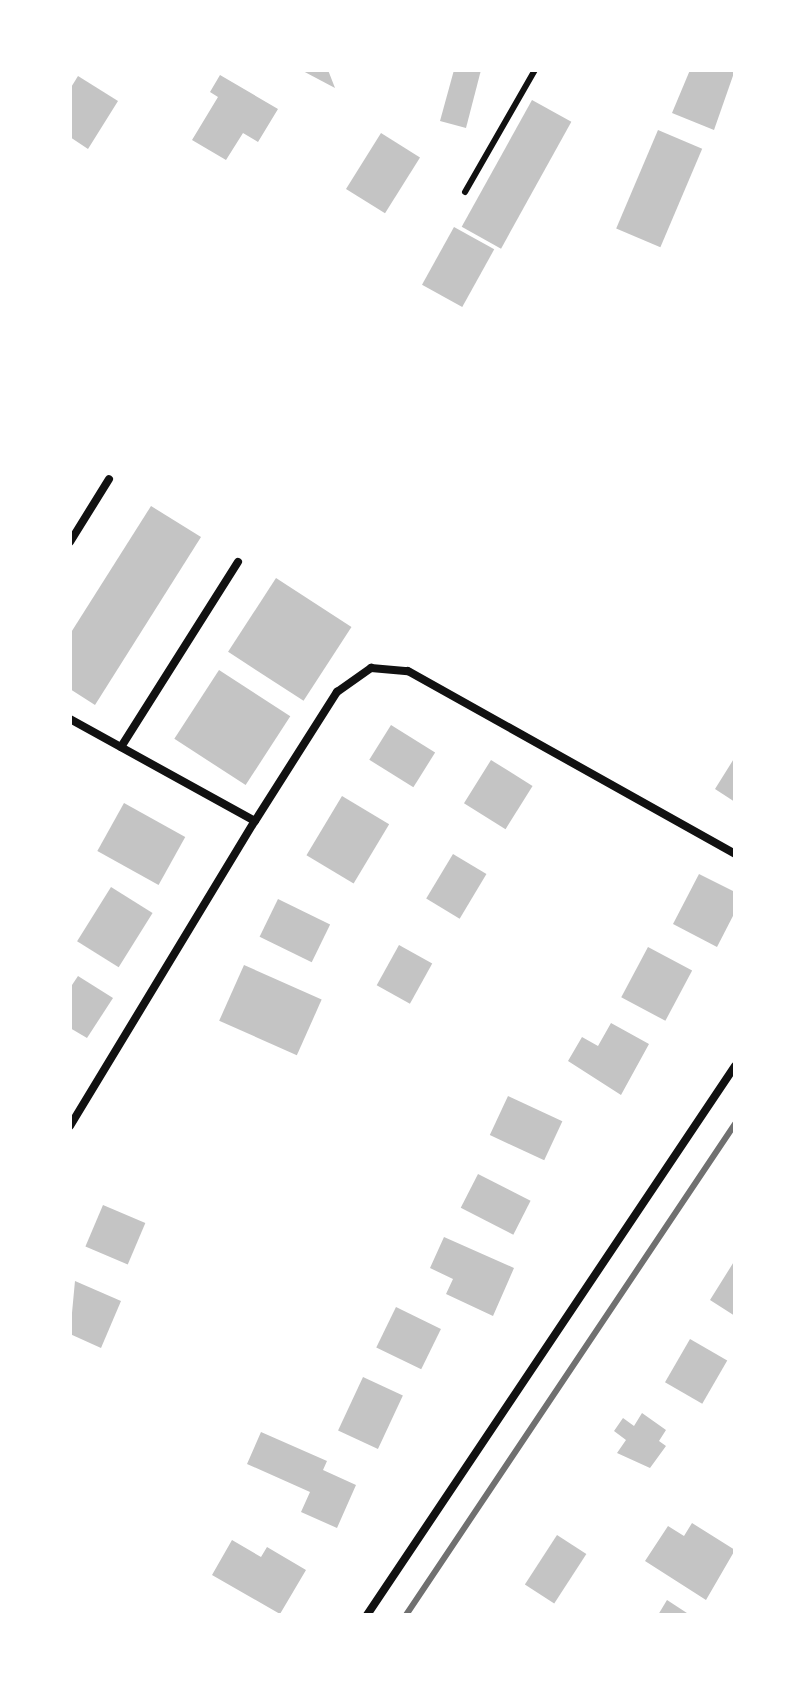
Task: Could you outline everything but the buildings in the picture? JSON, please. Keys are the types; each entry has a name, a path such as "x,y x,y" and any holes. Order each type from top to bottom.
{"street":[{"path":"70,542 109,479"},
{"path":"121,747 238,562"},
{"path":"70,1126 337,692 371,668 408,671 735,854"},
{"path":"70,719 255,821"},
{"path":"367,1615 735,1066"}],"lane":[{"path":"465,192 535,70"}],"railway":[{"path":"406,1615 735,1124"}]}
